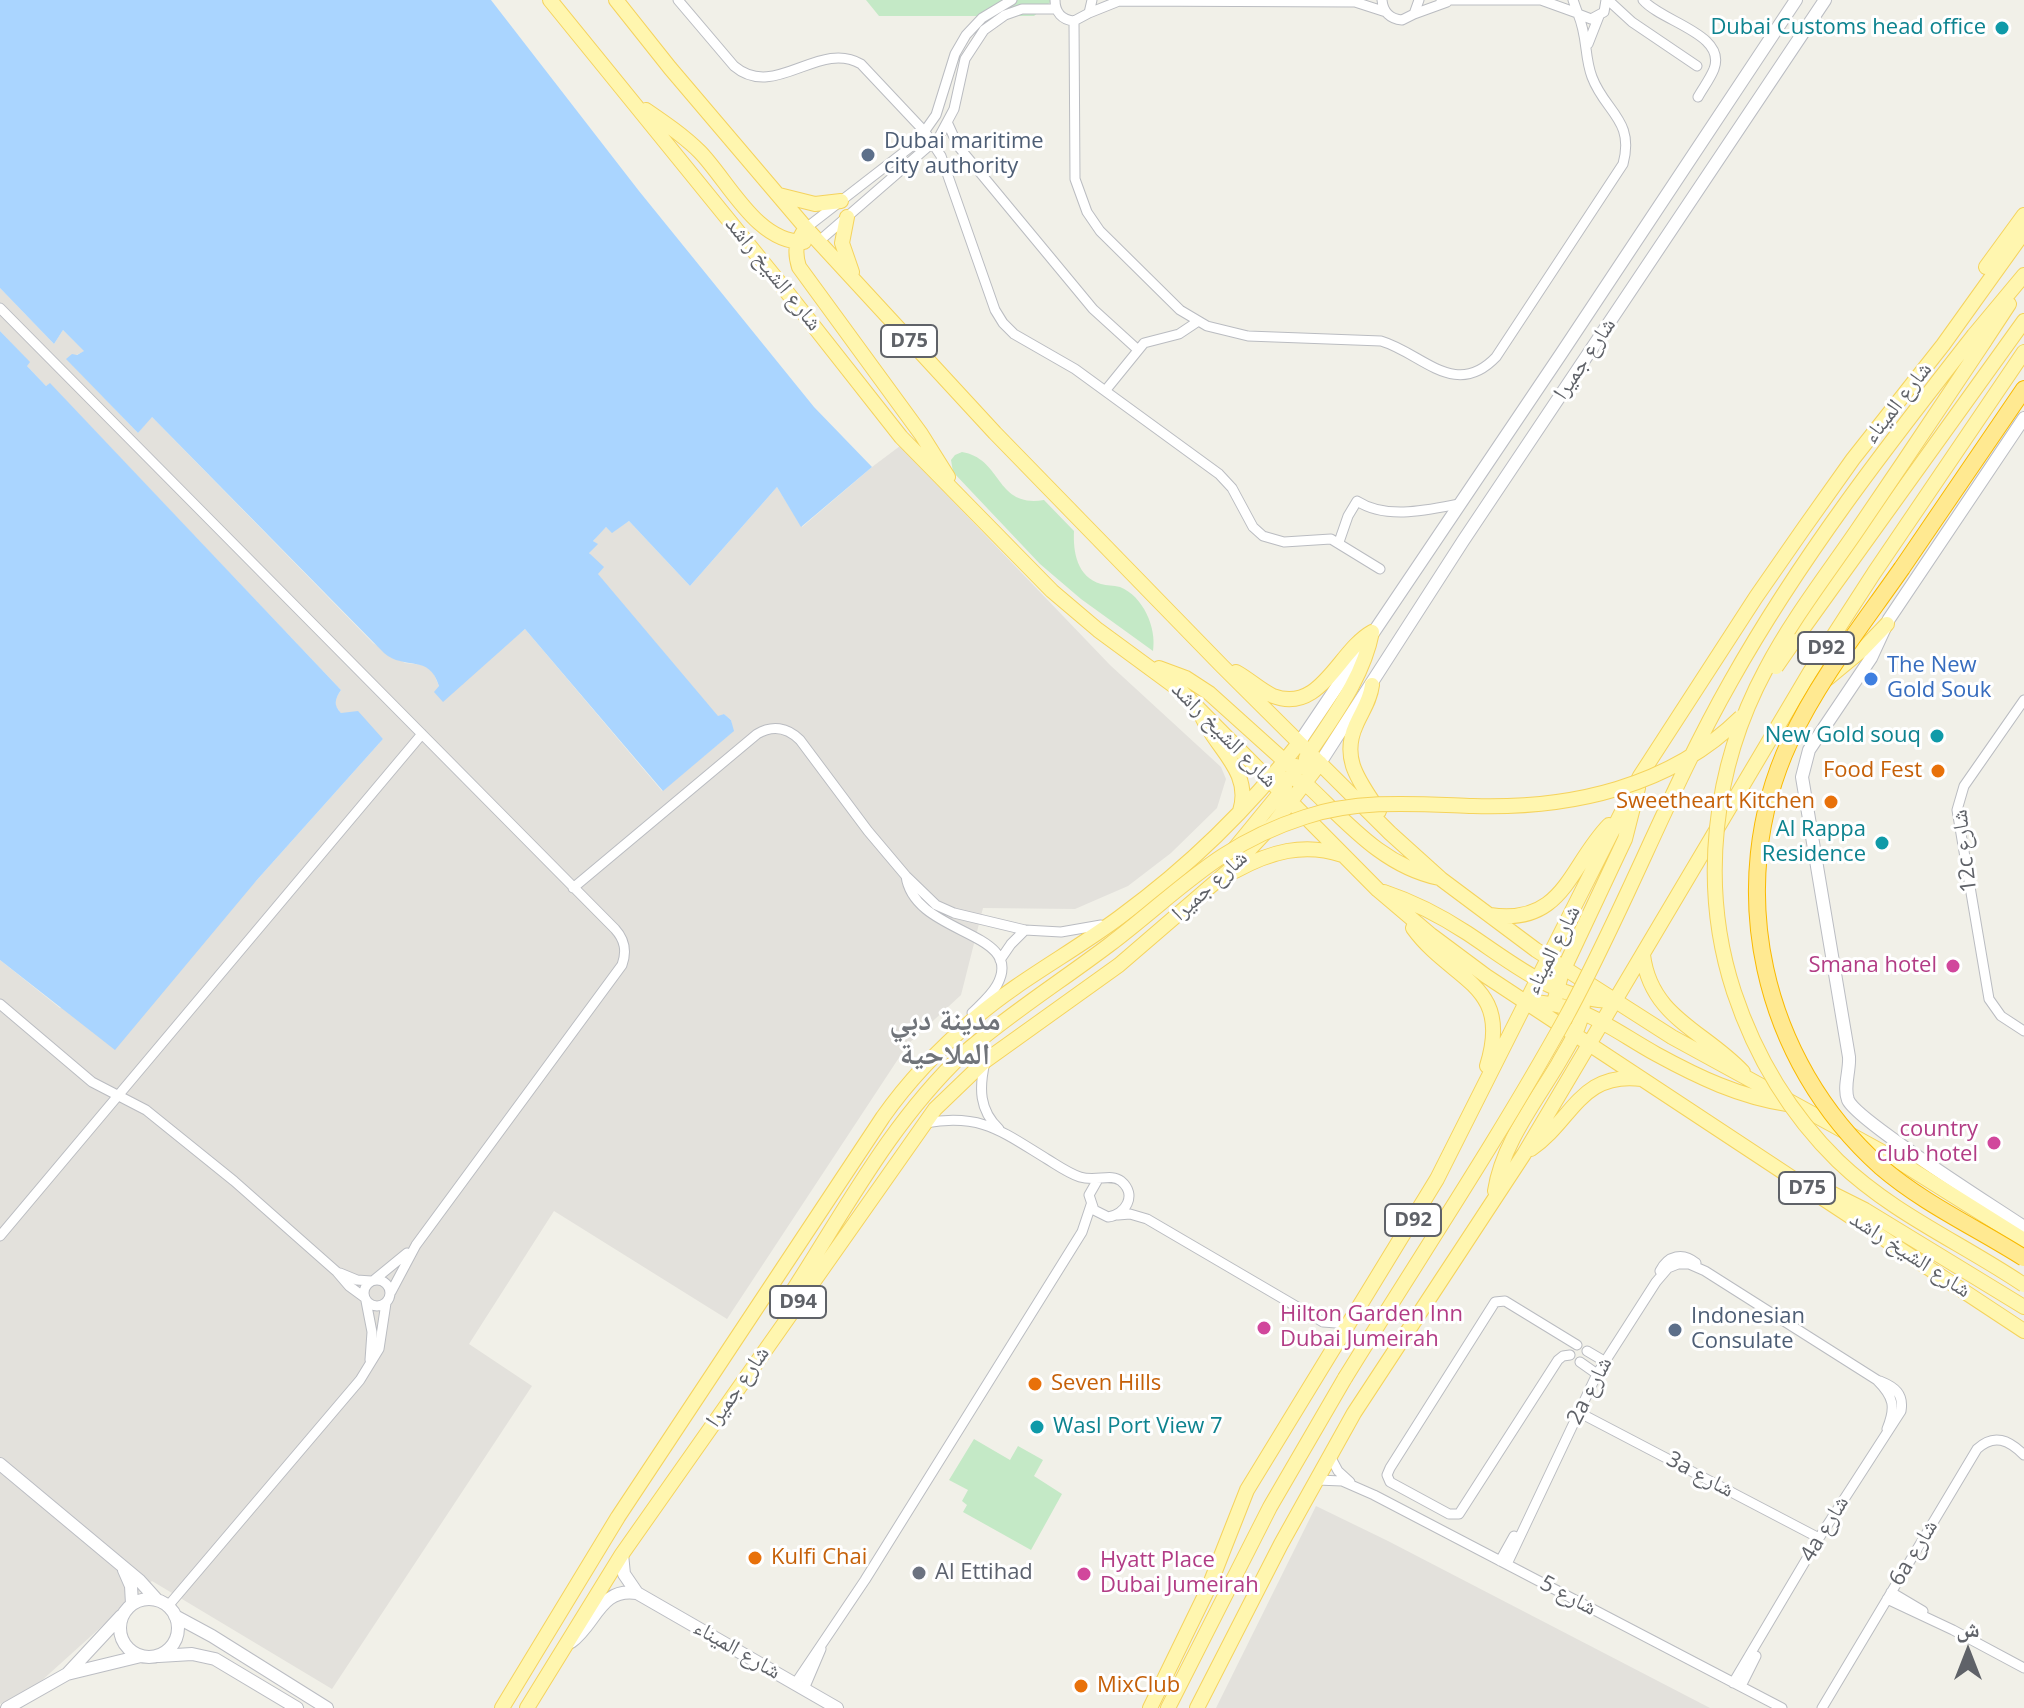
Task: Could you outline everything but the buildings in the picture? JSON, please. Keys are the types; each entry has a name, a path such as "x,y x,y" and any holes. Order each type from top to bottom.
{"highway":[{"path":"2024,389 1812,700 1780,764 1767,808 1757,891 1762,956 1771,998 1789,1045 1811,1086 1837,1121 1875,1161 1912,1191 2024,1258"}],"main road":[{"name":"شارع الشيخ راشد","path":"551,0 837,354 881,413 1052,591 1197,705 1378,890 1458,956 2024,1331"},
{"name":"D75","path":"616,0 818,242 1005,444 1309,753 1441,879 1549,958 1672,1037 1895,1159 2024,1240"},
{"path":"633,100 673,128 700,153 762,226 775,236 797,242 818,242"},
{"path":"777,195 815,204 841,201"},
{"path":"1964,314 1980,277 2024,215"},
{"path":"847,217 842,243 848,266 859,287"},
{"path":"806,228 797,242 795,255 799,267 921,434 961,499"},
{"name":"شارع الميناء","path":"1150,1708 1208,1589 1239,1506 1437,1179 1640,776 1780,563 1853,459 1938,351 2024,232"},
{"path":"1168,1708 1270,1507 1345,1378 1565,1019 1709,722 1751,645 1855,492 2024,278"},
{"path":"755,1363 772,1323 889,1138 931,1086 998,1025 1127,932 1186,880 1234,847 1270,829 1307,816 1365,804 1488,806 1572,800 1624,788 1655,776 1688,759 1716,739 1744,714 2024,321"},
{"path":"1979,338 1788,631 1754,692 1737,735 1725,780 1715,849 1716,895 1726,963 1739,1007 1767,1068 1806,1125 1837,1160 1896,1208 2024,1285"},
{"name":"D92","path":"1197,1708 1316,1480 1380,1371 1524,1154 1794,699 1874,573 2024,352"},
{"path":"1794,699 1837,671 1887,624"},
{"path":"1221,665 1273,696 1299,698 1319,688 1349,649 1372,632"},
{"path":"1211,885 1227,859 1286,797 1295,773 1355,681 1366,657 1372,632"},
{"path":"1147,665 1174,673 1198,685 1385,856 1417,873 1441,879"},
{"path":"1372,685 1369,702 1353,733 1350,758 1357,780 1390,833"},
{"path":"1197,705 1207,729 1239,773 1243,796 1239,813"},
{"name":"شارع جميرا","path":"502,1708 626,1505 910,1081 992,1005 1123,916 1239,813 1270,780 1295,773 1309,753"},
{"path":"1557,1023 1555,997 1570,972 1625,839 1635,808 1640,776"},
{"path":"1490,915 1522,915 1553,901 1570,883 1598,836 1618,816"},
{"path":"1211,885 1242,867 1289,850 1316,849 1342,855"},
{"name":"شارع جميرا","path":"527,1708 622,1554 925,1123 958,1085 985,1061 1119,965 1211,885"},
{"path":"1378,890 1439,916 1538,980 1555,997"},
{"path":"1404,913 1423,941 1477,987 1490,1008 1494,1025 1493,1044 1472,1112"},
{"path":"1643,955 1650,984 1662,1004 1726,1054 1751,1081"},
{"path":"1495,1200 1501,1166 1510,1145 1575,1035 1583,1005 1570,972"},
{"path":"1526,1002 1555,997 1583,1005 1656,1054 1725,1088 1800,1106"},
{"path":"1583,1005 1616,1001"},
{"path":"1524,1154 1547,1137 1575,1102 1593,1087 1617,1079 1642,1079"},
{"path":"1786,1174 1865,1210 2024,1307"},
{"path":"1184,1677 1195,1631 1226,1558 1239,1506"}],"street":[{"path":"678,0 734,66 746,75 767,78 828,58 841,57 855,60 867,69 934,143 948,170 995,310 1014,334 1060,359 1219,474 1232,488 1253,527 1263,536 1284,542 1323,538 1339,542 1380,569"},
{"path":"806,228 907,150 925,132 941,105 951,65 966,35 982,18 1012,0"},
{"path":"1089,13 1092,0"},
{"path":"1382,0 1386,12"},
{"path":"1414,14 1419,0"},
{"path":"818,242 934,143 948,124 957,101 965,59 984,30 1005,15 1022,9 1056,4 1061,16 1074,21 1116,1 1359,1 1402,20 1444,1 1542,0 1586,19 1600,16 1632,22"},
{"path":"1074,21 1074,168 1082,201 1100,231 1180,310 1197,322 1237,335 1381,341 1449,374 1464,375 1485,367 1496,357 1623,164 1625,132 1619,117 1593,80 1588,62 1588,44 1573,0"},
{"path":"1588,44 1607,0"},
{"path":"1607,0 1632,22 1697,66"},
{"path":"1643,0 1711,45 1715,65 1698,97"},
{"name":"شارع جميرا","path":"1372,632 1796,0"},
{"name":"شارع جميرا","path":"1309,753 1372,685 1471,529 1825,0"},
{"path":"948,124 958,146 1083,298 1137,349"},
{"path":"0,308 620,935 625,950 622,965 416,1245 386,1303 382,1341 370,1364 349,1394 167,1608"},
{"path":"1105,391 1137,349 1149,341 1179,334 1197,322"},
{"path":"2024,418 1887,624 1871,658 1809,750 1802,777 1849,1057 1847,1096 1858,1112 2024,1227"},
{"path":"1339,542 1344,524 1357,501 1364,506 1387,510 1417,511 1459,504"},
{"name":"12c شارع","path":"2024,700 1964,786 1957,804 1988,994 2001,1016 2024,1031"},
{"path":"573,888 757,734 771,728 787,730 800,740 906,876 942,908 1025,930 1072,931 1100,926 1123,916"},
{"path":"0,1236 422,734"},
{"path":"906,876 912,893 927,911 946,924 987,942 1000,960 997,986 972,1012 957,1035"},
{"path":"1000,960 1025,930"},
{"path":"0,1004 92,1082 138,1103 157,1118 234,1181 373,1306 386,1303"},
{"path":"985,1061 981,1081 982,1103 987,1116 1005,1134"},
{"path":"925,1123 962,1118 1005,1134 1067,1171 1082,1184 1103,1216"},
{"path":"1067,1171 1097,1181 1107,1177 1117,1179 1125,1185 1129,1197 1147,1219 1323,1322 1349,1324"},
{"path":"799,1686 817,1661 821,1646 1082,1232 1097,1181"},
{"path":"1118,1215 1126,1207 1129,1197"},
{"path":"0,1216 10,1224"},
{"path":"1082,1232 1103,1216 1147,1219"},
{"path":"370,1364 372,1332 365,1288 416,1245"},
{"name":"2a شارع","path":"1503,1562 1597,1374 1656,1282 1662,1265 1677,1260 1705,1271 1877,1380 1893,1387 1898,1401"},
{"path":"337,1272 350,1278 387,1284 391,1292"},
{"path":"1570,1355 1558,1360 1459,1514 1449,1514 1390,1482 1387,1475 1390,1468 1495,1302 1505,1301 1577,1345"},
{"path":"1323,1322 1336,1345"},
{"path":"1587,1351 1604,1361"},
{"path":"1580,1362 1597,1374"},
{"name":"4a شارع","path":"1737,1685 1819,1538 1887,1429 1898,1401"},
{"name":"3a شارع","path":"1580,1413 1819,1538"},
{"name":"6a شارع","path":"1822,1708 1973,1454 1981,1444 1992,1439 2011,1443 2024,1455"},
{"name":"شارع 5","path":"1330,1456 1338,1471 1353,1485"},
{"path":"0,1464 146,1586 178,1624 175,1641 163,1653 67,1674 7,1708"},
{"name":"شارع 5","path":"1316,1480 1334,1480 1353,1485 1782,1708"},
{"path":"622,1554 624,1574 637,1593"},
{"path":"124,1570 131,1586 129,1608 120,1629 127,1646 149,1656 192,1654 215,1659 297,1708"},
{"path":"566,1645 583,1632 609,1597 623,1592 637,1593"},
{"name":"شارع الميناء","path":"637,1593 837,1708"},
{"path":"1889,1595 2024,1668"},
{"path":"67,1674 129,1608 140,1601 167,1608 327,1708"},
{"name":"6a شارع","path":"1829,1708 1844,1673"}],"shaded area":[{"path":"0,288 54,344 63,330 85,351 67,359 138,433 151,416 373,643 405,663 425,665 433,672 439,686 525,629 662,791 733,731 731,720 724,714 718,717 597,574 589,552 597,544 593,541 606,527 612,532 629,521 690,586 777,487 802,527 900,446 1110,665 1221,767 1226,779 1217,808 1171,853 1128,886 1075,909 983,908 961,995 908,1044 727,1319 554,1211 469,1344 532,1386 332,1689 152,1581 39,1683 0,1704 0,960 60,1008 256,881 383,739 350,714 341,713 335,700 341,690 50,384 46,386 26,365 29,362 0,331"},
{"path":"1316,1506 1388,1541 1710,1708 1216,1708"}],"green space":[{"path":"866,0 1053,0 1034,16 879,16"},
{"path":"962,452 975,456 985,464 1016,497 1028,501 1044,500 1074,531 1078,563 1087,576 1101,584 1128,591 1142,605 1153,633 1153,651 1081,599 1040,564 953,472 951,460"},
{"path":"974,1439 1010,1460 1018,1446 1043,1460 1034,1476 1062,1494 1031,1550 963,1512 967,1505 962,1501 968,1490 949,1480"}],"water":[{"path":"0,0 491,0 639,191 814,407 872,467 801,527 777,487 690,586 629,521 612,533 606,527 593,541 598,544 589,553 604,567 598,574 718,716 724,714 731,720 734,731 663,791 525,629 443,702 434,692 439,686 429,669 384,653 152,417 138,433 66,359 84,351 63,330 54,344 0,288"},
{"path":"0,331 30,362 27,366 46,386 50,383 341,690 336,702 341,713 358,711 383,739 256,881 115,1050 0,960"}],"place":[{"name":"Dubai Customs head office","path":"2002,28"},
{"name":"Dubai maritime city authority","path":"868,155"},
{"name":"The New Gold Souk","path":"1871,679"},
{"name":"New Gold souq","path":"1937,736"},
{"name":"Food Fest","path":"1938,771"},
{"name":"Sweetheart Kitchen","path":"1831,802"},
{"name":"Al Rappa Residence","path":"1882,843"},
{"name":"Smana hotel","path":"1953,966"},
{"name":"country club hotel","path":"1994,1143"},
{"name":"Hilton Garden Inn Dubai Jumeirah","path":"1264,1328"},
{"name":"Indonesian Consulate","path":"1675,1330"},
{"name":"Seven Hills","path":"1035,1384"},
{"name":"Wasl Port View 7","path":"1037,1427"},
{"name":"Kulfi Chai","path":"755,1558"},
{"name":"Al Ettihad","path":"919,1573"},
{"name":"Hyatt Place Dubai Jumeirah","path":"1084,1574"},
{"name":"MixClub","path":"1081,1686"}],"district":[{"name":"مدينة دبي الملاحية","path":"945,1038"}]}
